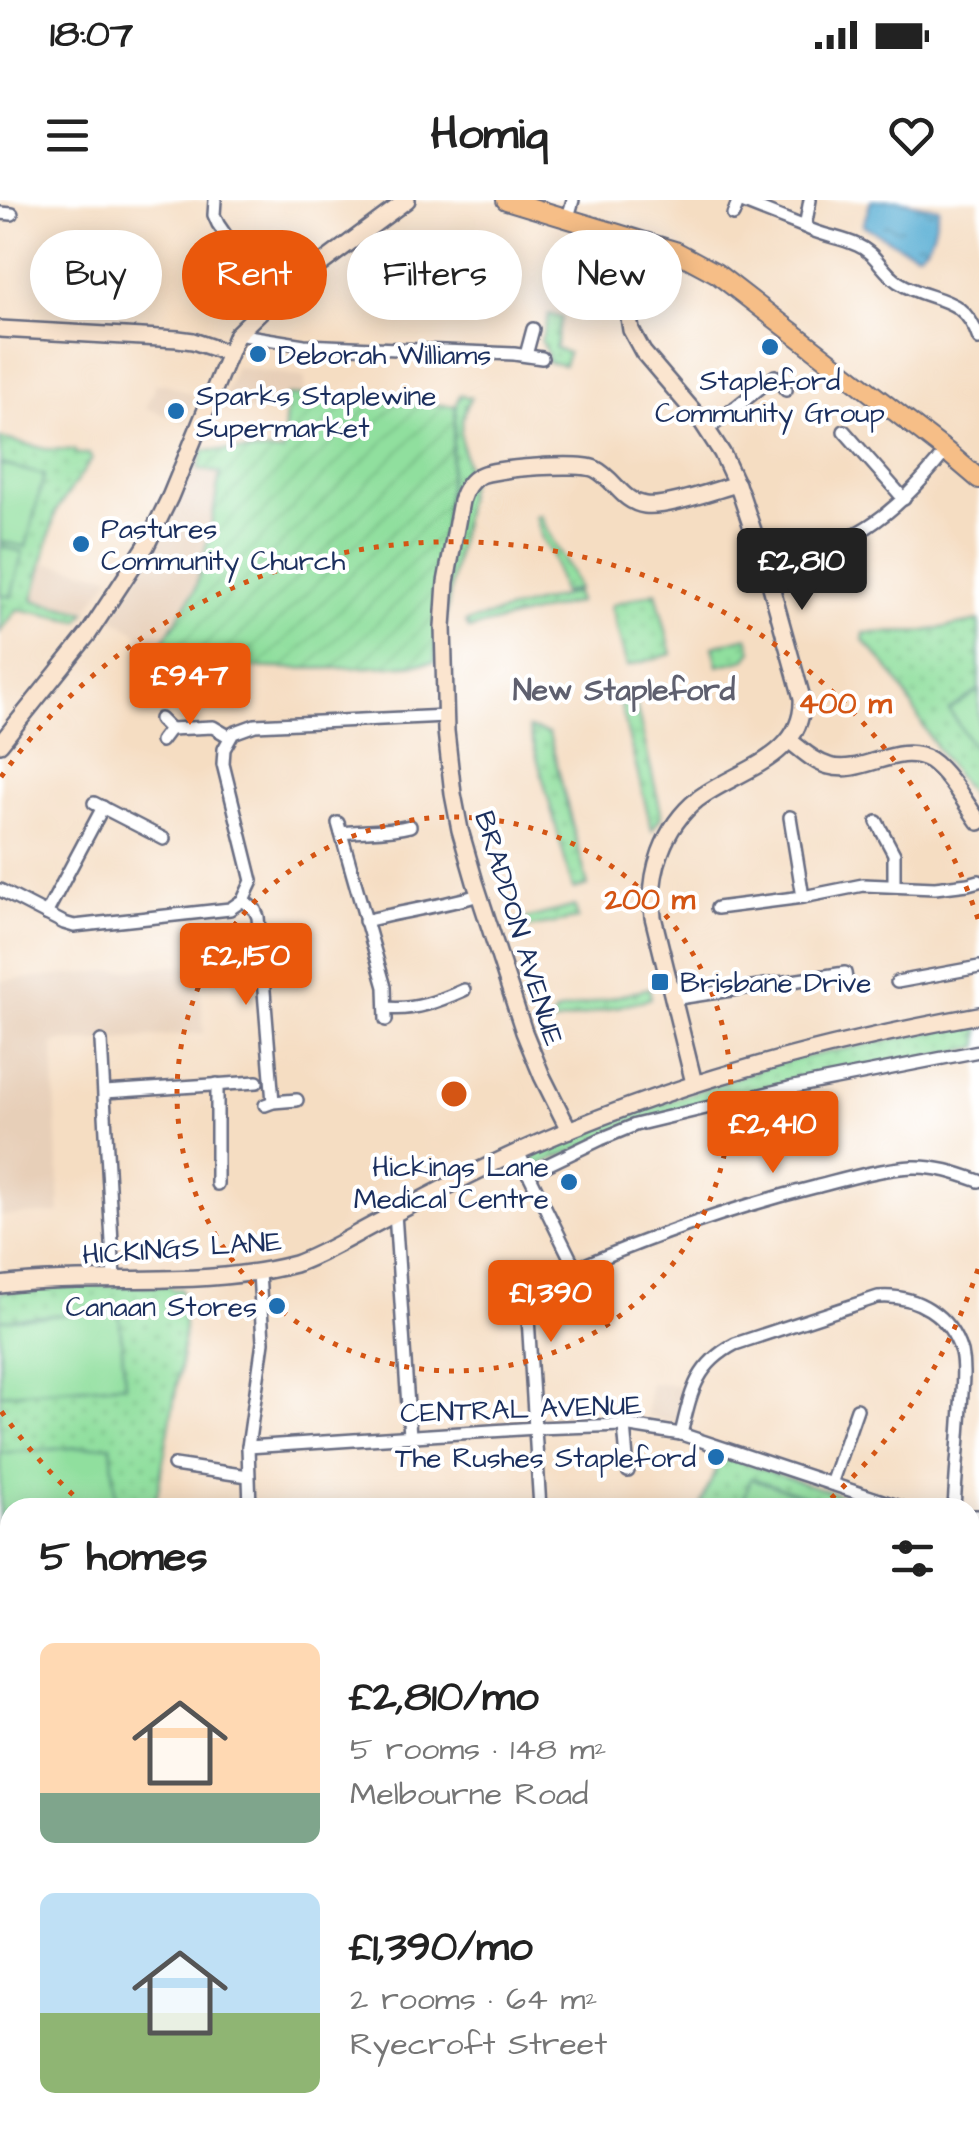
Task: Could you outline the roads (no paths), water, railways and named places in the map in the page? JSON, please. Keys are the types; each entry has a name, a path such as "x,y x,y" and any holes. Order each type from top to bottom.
{"main road":[{"path":"506,200 570,209 618,230"},
{"path":"682,255 716,273 979,479"}],"street":[{"path":"215,200 214,215 222,230"},
{"path":"327,259 407,200"},
{"path":"733,215 739,200 822,235 861,246 898,282 954,304 969,317 979,339"},
{"path":"804,227 810,200"},
{"path":"0,744 89,633 146,546 237,334 251,320"},
{"path":"629,320 643,352 692,408 737,484 802,698 800,719 790,741 695,802 680,817 666,840 652,880 652,906 694,1082"},
{"path":"526,355 532,328"},
{"path":"0,329 178,340 228,354"},
{"path":"237,334 304,344 542,358"},
{"path":"707,430 775,376 786,390"},
{"path":"844,431 852,450 904,499"},
{"path":"765,567 850,538 904,499 946,451"},
{"name":"BRADDON AVENUE","path":"569,1130 533,1056 460,830 446,716 443,647 446,582 461,500 472,480 488,472 580,466 600,472 634,502 652,506 737,484"},
{"path":"0,890 64,923 78,926 226,910 243,900 252,880 223,764 230,737 255,725 446,716"},
{"path":"160,719 170,729"},
{"path":"160,741 170,729 213,726 230,737"},
{"path":"790,741 817,761 841,768 899,755 921,756 938,767 979,822"},
{"path":"46,914 98,805 164,839"},
{"path":"787,825 803,896"},
{"path":"410,826 388,832 339,828 385,987 386,1014 464,990"},
{"path":"136,842 144,828"},
{"path":"878,832 894,854 894,885"},
{"path":"717,908 756,897 803,896 863,885 936,888 979,881"},
{"path":"366,921 479,894"},
{"path":"243,900 258,918 273,1014 269,1103 297,1100"},
{"path":"904,977 979,967"},
{"path":"672,999 846,973 848,985"},
{"name":"HICKINGS LANE","path":"0,1284 259,1272 305,1260 518,1152 694,1082 873,1035 979,1015"},
{"path":"101,1041 114,1279"},
{"path":"528,1174 635,1126 789,1088 979,1051"},
{"path":"105,1092 257,1082"},
{"path":"217,1084 217,1184"},
{"path":"518,1152 576,1268"},
{"path":"540,1498 528,1296 534,1287 723,1212 868,1174 923,1167 979,1181"},
{"path":"395,1213 410,1436"},
{"path":"249,1498 248,1447 262,1342 259,1272"},
{"path":"681,1434 696,1382 720,1352 878,1297 898,1297 937,1314 961,1353 963,1378 955,1498"},
{"path":"831,1484 857,1409"},
{"path":"624,1425 628,1467 643,1462"},
{"name":"CENTRAL AVENUE","path":"248,1447 624,1425 681,1434 874,1498"},
{"path":"174,1466 248,1476"}],"water":[{"path":"871,200 897,200 939,208 927,245 917,253 863,225"}],"place":[{"name":"Stapleford Community Group","path":"770,347"},
{"name":"Deborah Williams","path":"258,354"},
{"name":"Sparks Staplewine Supermarket","path":"176,411"},
{"name":"Pastures Community Church","path":"81,544"},
{"name":"Brisbane Drive","path":"660,982"},
{"name":"Hickings Lane Medical Centre","path":"569,1182"},
{"name":"Canaan Stores","path":"277,1306"},
{"name":"The Rushes Stapleford","path":"716,1457"}],"district":[{"name":"New Stapleford","path":"624,690"}]}
